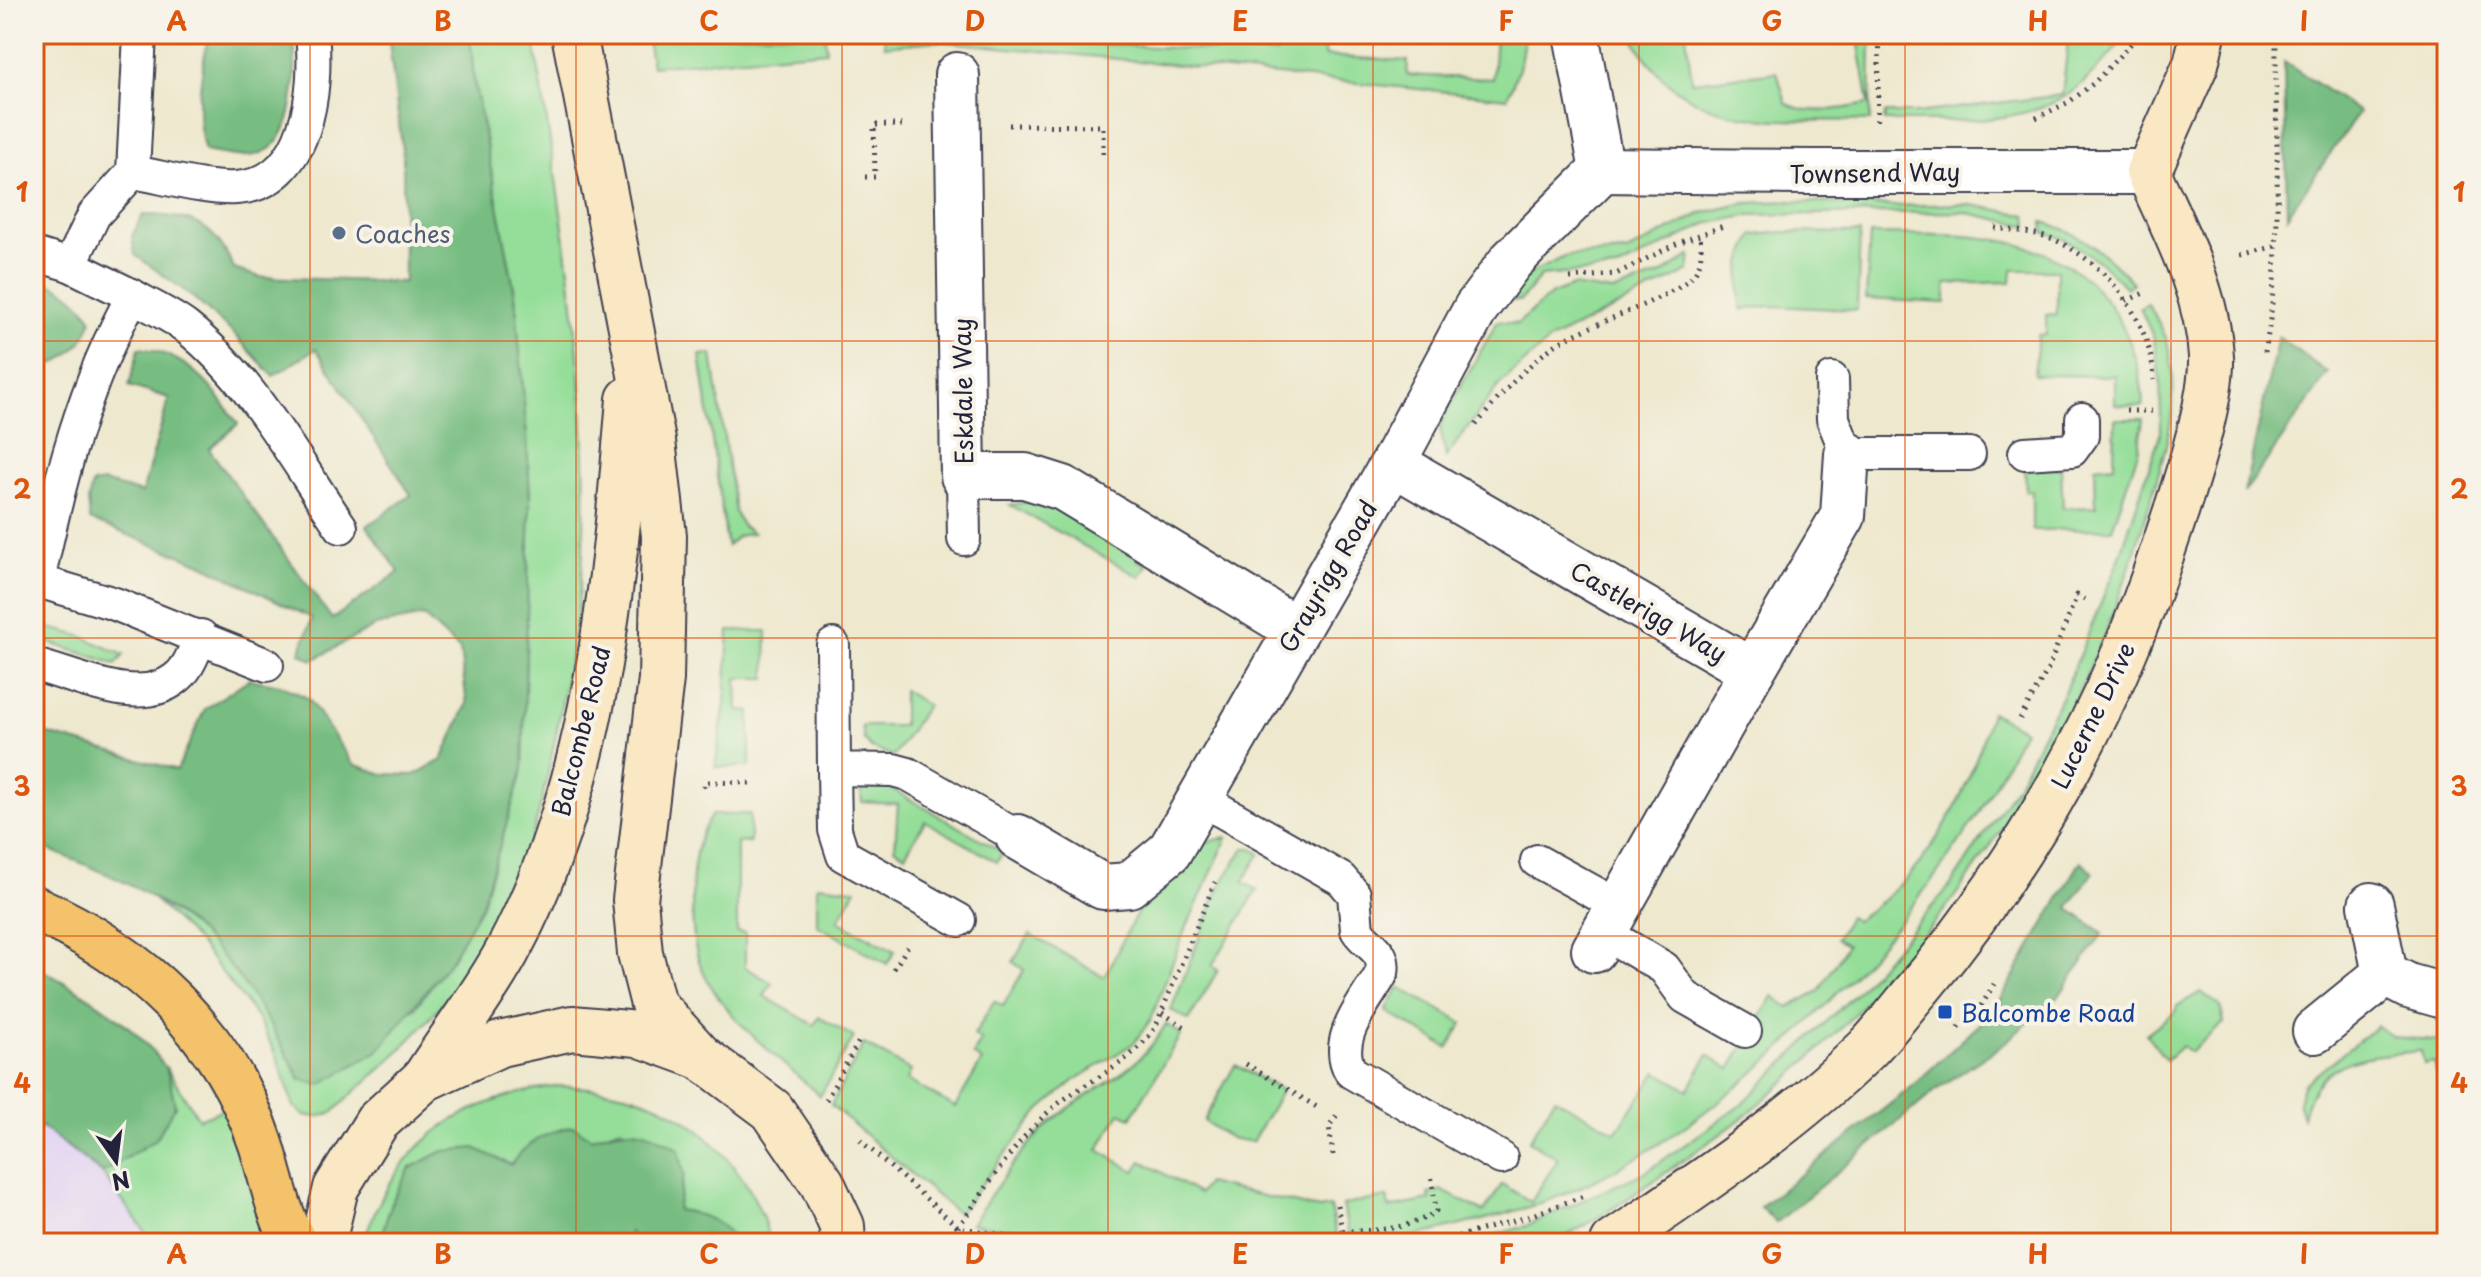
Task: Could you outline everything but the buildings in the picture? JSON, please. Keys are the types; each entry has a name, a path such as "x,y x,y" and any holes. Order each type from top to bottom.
{"highway":[{"path":"34,908 116,953 163,989 205,1035 239,1090 261,1145 278,1211 294,1243"}],"main road":[{"name":"Balcombe Road","path":"574,34 633,351 653,441 664,536 661,679 643,820 636,913 640,953 653,1004 701,1057"},
{"path":"2148,172 2196,64 2203,34"},
{"name":"Lucerne Drive","path":"1613,1243 1744,1154 1867,1049 1967,931 2037,824 2080,747 2152,584 2205,403 2211,359 2206,315 2193,269 2148,172"},
{"name":"Balcombe Road","path":"424,1079 507,952 540,874 569,792 591,709 609,612 633,351"},
{"path":"323,1243 336,1188 377,1122 424,1079 500,1044 572,1028 638,1034 701,1057 772,1110 822,1183 849,1237"}],"street":[{"path":"1576,34 1602,170"},
{"name":"Eskdale Way","path":"957,75 963,476 1025,476 1063,488 1296,629"},
{"name":"Townsend Way","path":"1602,170 1795,174 1875,170 2148,172"},
{"name":"Grayrigg Road","path":"1018,837 1103,887 1129,885 1169,852 1393,463 1476,308 1493,283 1602,170"},
{"path":"1752,671 1843,516 1847,454"},
{"name":"Castlerigg Way","path":"1393,463 1752,671 1605,929"},
{"path":"2371,905 2385,974"},
{"path":"2385,974 2408,986 2447,997"},
{"path":"2315,1031 2385,974"}],"lane":[{"path":"70,265 94,215 133,172 140,34"},
{"path":"133,172 237,188 266,178 289,158 304,132 313,93 312,34"},
{"path":"34,254 70,265 133,296 183,325 213,351 240,381 341,527"},
{"path":"133,296 115,328 60,475 36,581 201,636 267,665"},
{"path":"1832,379 1836,432 1847,454 1969,454"},
{"path":"2025,453 2072,450 2082,436 2082,419"},
{"path":"963,476 964,539"},
{"path":"34,665 120,688 162,687 187,667 201,636"},
{"path":"833,645 835,830 843,855 959,920"},
{"path":"834,769 893,770 908,774 1018,837"},
{"path":"1201,799 1350,886 1354,894 1357,930 1382,956 1382,973 1343,1046 1351,1072 1501,1158"},
{"path":"1537,861 1605,929 1664,968 1685,997 1745,1031"}],"path":[{"path":"1875,170 1880,34"},
{"path":"2033,172 2036,116 2069,102 2094,83 2140,34"},
{"path":"1561,279 1616,274 1700,235 1741,224"},
{"path":"1980,225 2055,240 2111,279 2143,325 2154,387"},
{"path":"1434,485 1456,449 1502,393 1555,345 1663,295 1695,274 1701,257 1700,235"},
{"path":"2153,420 2154,399"},
{"path":"2020,719 2048,669 2077,595 2093,604"},
{"path":"701,797 705,782 750,783"},
{"path":"955,1243 958,1227 1036,1125 1069,1095 1126,1062 1145,1043 1162,1013 1219,874 1244,824"},
{"path":"1162,1013 1185,1027"},
{"path":"823,1107 859,1041"},
{"path":"1246,1064 1335,1118"},
{"path":"856,1137 958,1227 1045,1243"},
{"path":"1343,1231 1370,1231 1426,1219 1436,1211 1434,1187"},
{"path":"1435,1243 1524,1218 1599,1188"},
{"path":"1337,1205 1345,1243"}],"shaded area":[{"path":"34,1121 102,1173 144,1230 149,1243 34,1243"}],"green space":[{"path":"208,34 293,34 294,82 288,118 273,146 261,153 240,156 205,151 199,107"},
{"path":"388,34 470,34 474,81 515,294 527,437 530,500 523,769 481,907 450,961 378,1051 319,1085 300,1079 268,1021 243,984 200,933 143,892 34,844 34,730 177,770 205,709 249,679 280,685 308,698 353,764 382,774 414,775 442,760 467,704 460,650 423,616 375,626 313,660 300,653 312,618 199,563 90,520 88,501 92,484 104,482 142,493 169,398 129,386 139,348 156,351 185,364 197,374 219,397 238,424 209,449 332,619 399,572 367,526 411,495 316,349 273,376 233,333 188,293 135,255 132,236 143,215 175,217 210,232 227,253 234,269 260,277 404,282 403,155"},
{"path":"470,34 533,34 572,291 583,421 583,551 573,638 535,828 518,879 497,927 461,981 387,1063 334,1112 317,1117 303,1115 293,1105 278,1059 258,1019 198,942 153,898 198,931 229,963 256,1000 300,1079 415,1008 450,961 481,907 523,769 530,500 515,294 474,81"},
{"path":"646,34 825,34 826,51 652,66"},
{"path":"884,34 1086,34 1086,43 1276,54 1278,34 1325,34 1324,56 1408,61 1407,75 1493,79 1496,34 1525,34 1519,69 1507,98 938,41 885,46"},
{"path":"1631,34 1686,34 1692,82 1777,72 1786,103 1816,111 1869,104 1857,34 1871,34 1870,121 1765,119 1734,115 1704,106 1677,90 1652,67"},
{"path":"2069,34 2128,34 2080,86 2041,108 1974,120 1884,121 1885,113 1916,113 2062,95"},
{"path":"2284,62 2359,112 2287,216"},
{"path":"1789,201 1893,206 1966,204 2027,215 2028,226 1963,212 1750,215 1706,224 1617,269 1541,276 1520,301 1507,300 1528,274 1567,256 1627,252 1702,213 1745,203"},
{"path":"2043,222 2069,232 2092,246 2133,283 2126,288 2088,254 2066,240 2044,232"},
{"path":"1784,232 1860,233 1857,310 1770,306 1742,310 1740,271 1749,244 1754,235"},
{"path":"1870,234 1975,237 2009,242 2041,252 2070,267 2096,288 2124,329 2139,371 2143,406 2115,405 2115,376 2034,375 2038,335 2046,334 2046,315 2057,314 2057,270 2012,270 2011,282 1946,284 1946,303 1866,299"},
{"path":"1691,255 1689,271 1550,340 1499,385 1446,457 1440,428 1444,415 1498,321 1517,324 1552,294 1573,286 1613,292 1662,274"},
{"path":"34,279 67,293 92,319 78,345 54,364 34,359"},
{"path":"2148,304 2166,338 2171,361 2172,409 2157,480 2114,611 2078,694 2036,773 1988,849 1935,922 1877,990 1814,1055 1737,1122 1626,1199 1548,1243 1465,1243 1523,1227 1646,1172 1741,1105 1854,995 1951,885 2018,783 2065,690 2119,559 2161,431 2160,378 2154,339 2140,308"},
{"path":"2278,337 2328,373 2244,493"},
{"path":"712,354 735,512 742,526 753,533 738,536 727,546 700,355"},
{"path":"2115,419 2143,419 2138,452 2112,529 2032,530 2032,491 2026,491 2025,469 2061,468 2063,508 2096,507 2095,467 2114,465"},
{"path":"1037,500 1055,504 1134,551 1138,560 1147,566 1140,577 1010,505"},
{"path":"34,624 81,636 124,655 116,664 34,638"},
{"path":"729,631 767,631 766,678 737,678 738,710 750,711 750,767 715,767 725,702"},
{"path":"903,690 927,705 894,756 871,748 864,740 862,726 903,726"},
{"path":"1991,712 2024,730 1974,820 1937,874 1849,980 1800,1031 1748,1078 1693,1121 1637,1158 1565,1194 1504,1215 1431,1232 1391,1240 1350,1243 1343,1205 1387,1197 1389,1208 1430,1200 1429,1194 1441,1190 1484,1212 1502,1184 1531,1202 1558,1159 1529,1141 1555,1098 1616,1132 1657,1072 1688,1090 1708,1055 1730,1069 1773,996 1789,1007 1819,991 1847,945 1836,939 1849,917 1856,921 1902,883 1923,859 1948,820 1969,778"},
{"path":"883,784 1003,852 997,862 925,821 905,855 895,848 898,804 862,802 861,787"},
{"path":"750,814 750,842 737,843 737,932 745,933 745,967 772,983 764,996 814,1025 819,1017 854,1037 820,1096 736,1019 709,983 697,956 692,891 702,832 712,815"},
{"path":"1227,838 1183,935 1151,1019 1134,1043 1074,1081 1040,1110 958,1214 831,1105 864,1044 911,1071 907,1080 955,1107 982,1061 973,1055 981,1040 974,1035 994,1001 1003,1006 1024,970 1013,962 1030,934 1104,977 1138,912 1166,871 1184,855 1204,844"},
{"path":"1244,848 1252,848 1260,854 1243,882 1257,890 1212,966 1218,970 1189,1020 1171,1010 1218,890"},
{"path":"2081,861 2093,872 2068,908 2103,933 2058,997 2001,1046 1940,1087 1776,1223 1760,1207 1909,1089 1992,1013"},
{"path":"817,885 856,889 838,921 895,951 887,964 817,925"},
{"path":"34,966 87,996 121,1020 150,1048 168,1073 175,1106 156,1139 102,1173 34,1121"},
{"path":"1399,987 1463,1023 1448,1048 1386,1011"},
{"path":"2201,992 2220,1006 2224,1023 2190,1052 2182,1046 2166,1060 2146,1034 2175,1012 2177,1006"},
{"path":"1166,1024 1181,1034 1131,1118 1120,1113 1098,1150 1135,1171 1142,1161 1199,1194 1207,1183 1319,1209 1330,1207 1338,1243 1113,1243 971,1224 1039,1133 1067,1109 1141,1057"},
{"path":"2377,1026 2393,1037 2447,1041 2447,1091 2441,1093 2434,1062 2424,1064 2421,1051 2364,1058 2332,1070 2319,1082 2303,1118 2298,1102 2303,1085"},
{"path":"1235,1065 1282,1090 1252,1142 1230,1138 1204,1121"},
{"path":"165,1066 199,1119 228,1107 258,1211 261,1243 149,1243 144,1230 102,1173 156,1139 175,1106"},
{"path":"554,1086 600,1089 634,1096 688,1123 725,1156 741,1176 763,1220 770,1243 733,1243 731,1236 691,1212 677,1210 684,1174 621,1128 511,1165 393,1199 379,1243 363,1243 392,1179 411,1154 433,1134 458,1117 486,1104 518,1093"},
{"path":"573,1126 591,1138 616,1131 637,1130 679,1150 684,1174 677,1210 702,1216 718,1224 730,1235 733,1243 639,1243 630,1232 627,1243 379,1243 393,1199 410,1168 443,1151 475,1148 511,1165 523,1150 537,1140"}],"place":[{"name":"Coaches","path":"339,233"},
{"name":"Balcombe Road","path":"1945,1012"}]}
